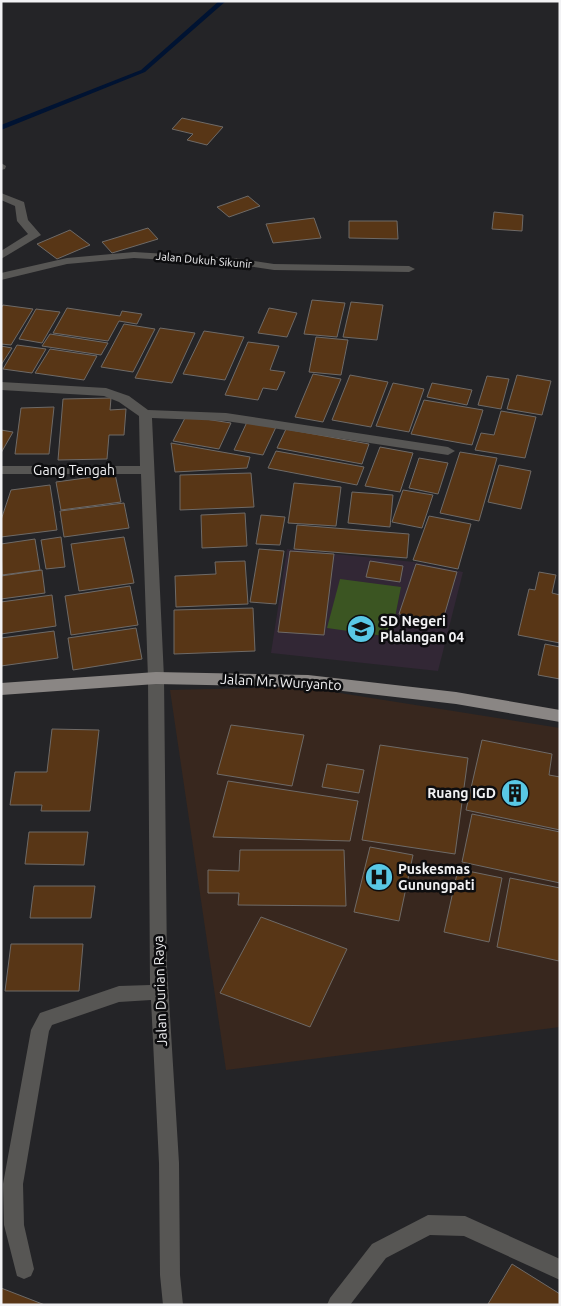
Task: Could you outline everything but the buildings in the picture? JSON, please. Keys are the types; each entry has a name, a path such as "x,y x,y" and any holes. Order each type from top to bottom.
{"main road":[{"name":"Jalan Mr. Wuryanto","path":"1,689 156,678 308,681 456,698 560,716"}],"street":[{"path":"1,196 20,204 23,221 35,235 1,256"},
{"name":"Jalan Dukuh Sikunir","path":"1,276 67,261 134,255 234,261 274,267 410,269"},
{"path":"1,386 106,392 124,399 145,414 226,417 448,451"},
{"path":"145,414 156,678"},
{"name":"Gang Tengah","path":"1,470 146,470"},
{"name":"Jalan Durian Raya","path":"156,678 159,992 169,1163 170,1275 173,1305"},
{"path":"24,1269 14,1225 13,1184 40,1030 46,1019 119,994 159,992"},
{"path":"337,1305 379,1251 428,1225 465,1226 560,1270"}],"shaded area":[{"name":"SD Negeri Plalangan 04","path":"287,549 414,562 463,572 438,671 271,653"},
{"name":"Puskesmas Gunungpati","path":"302,687 560,728 560,1027 226,1070 170,690"}],"green space":[{"path":"340,579 401,587 391,637 327,628"}],"waterway":[{"path":"1,128 143,71 223,1"}],"place":[{"name":"SD Negeri Plalangan 04","path":"361,629"},
{"name":"Ruang IGD","path":"515,793"},
{"name":"Puskesmas Gunungpati","path":"379,877"}]}
